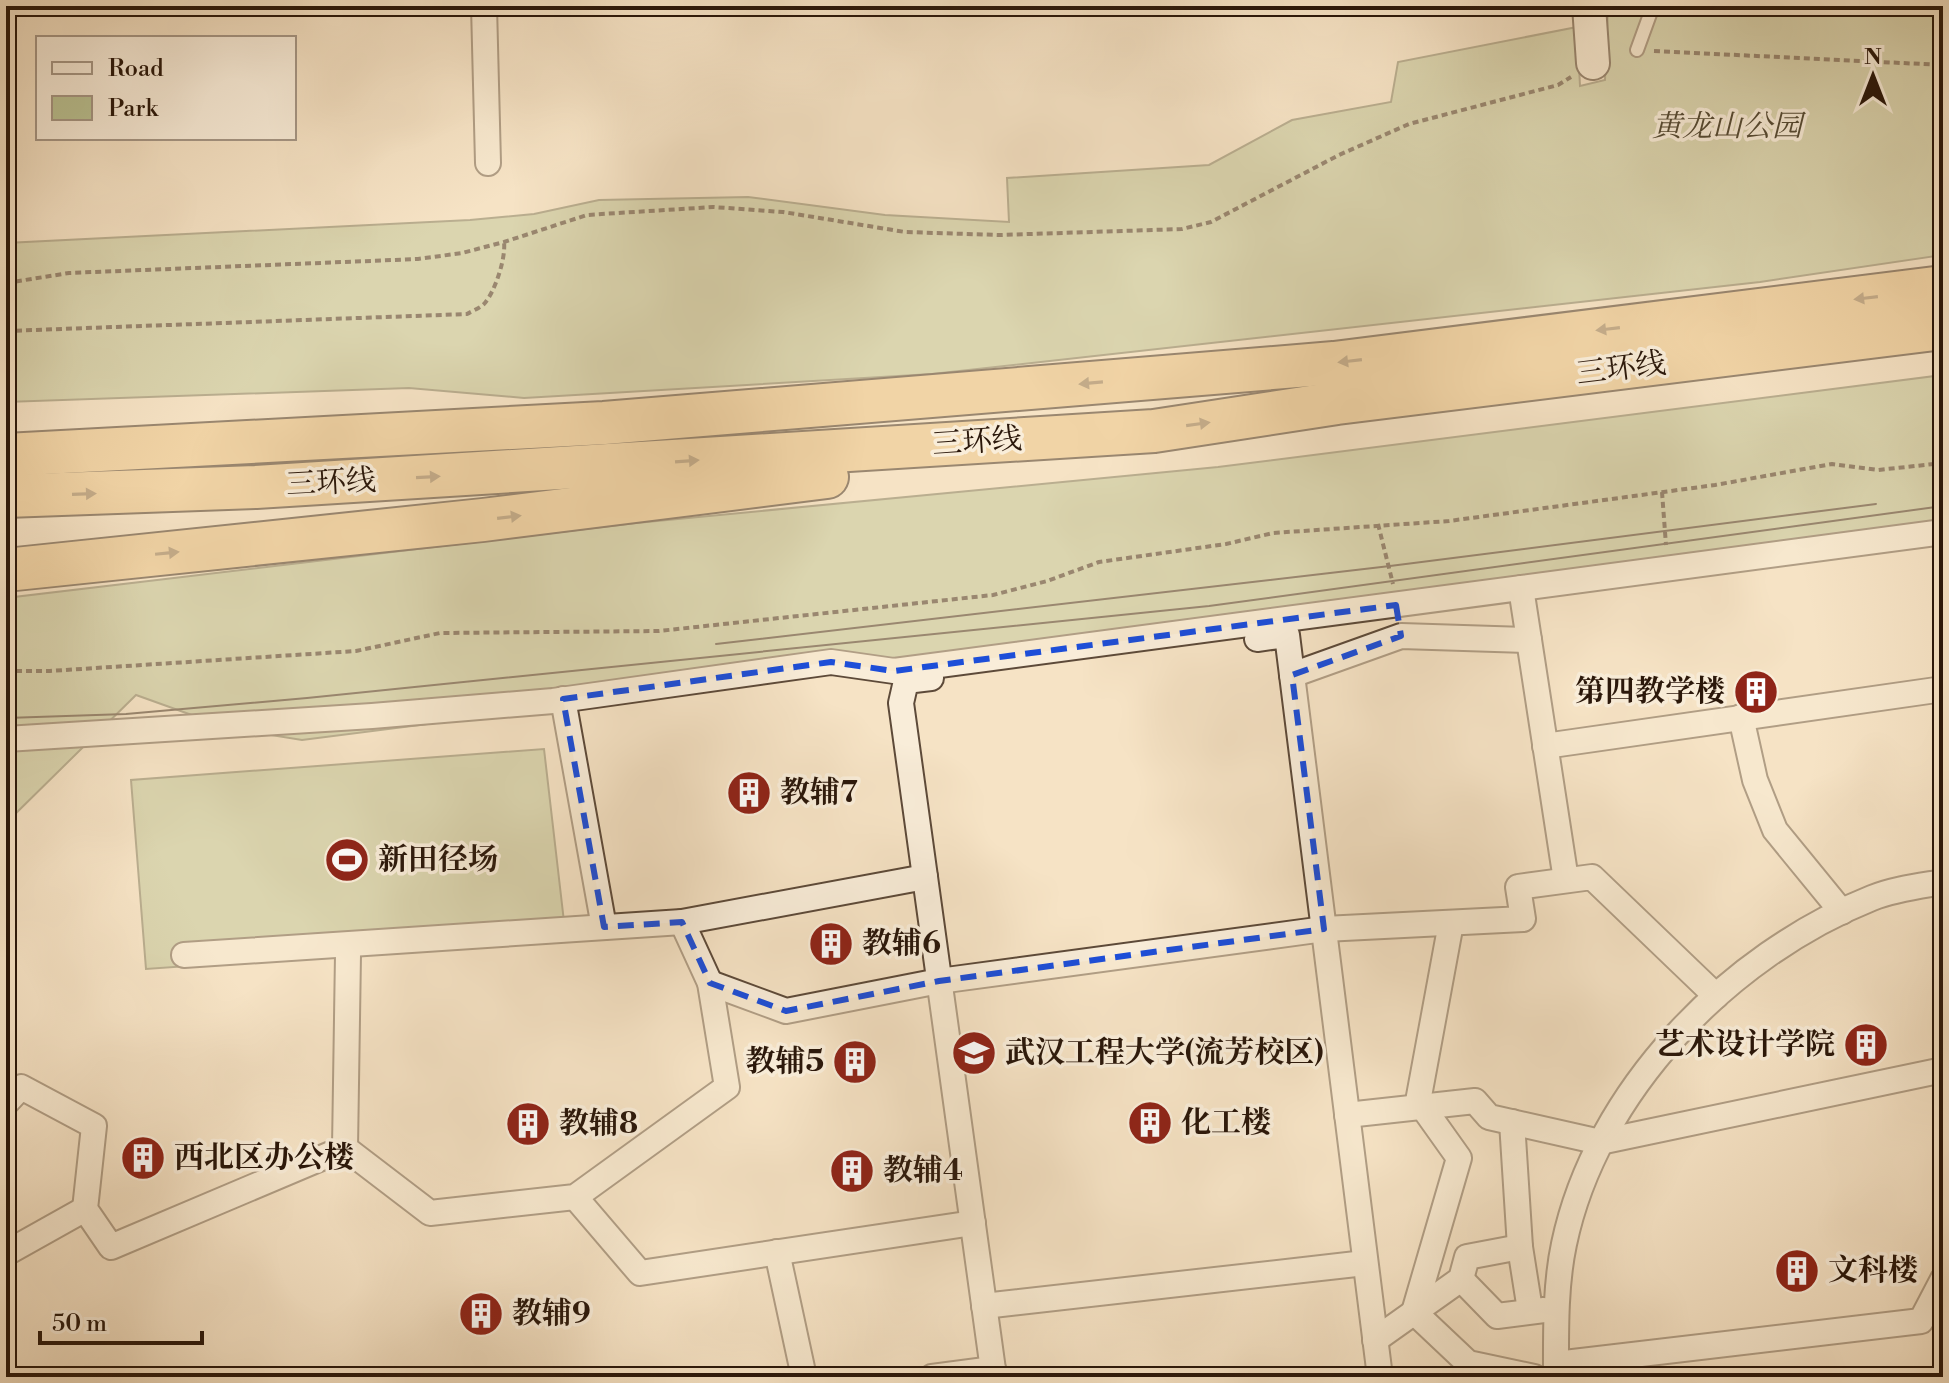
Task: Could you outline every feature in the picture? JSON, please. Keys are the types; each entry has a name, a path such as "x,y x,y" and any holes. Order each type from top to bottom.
{"highway":[{"name":"三环线","path":"6,455 565,425 1334,363 1943,287"},
{"name":"三环线","path":"6,496 287,486 1154,431 1337,403 1943,328"},
{"path":"6,426 417,415 565,425"},
{"path":"6,570 483,520 771,485 1154,431"}],"street":[{"path":"484,6 488,163"},
{"path":"1589,6 1593,63"},
{"path":"6,739 341,718 563,699 831,662 894,671 1943,532"},
{"path":"1521,588 1566,880"},
{"path":"1396,605 1401,636"},
{"path":"932,1377 993,1373 901,703 906,681 1287,635 1380,1377"},
{"path":"1292,675 1401,636 1529,640"},
{"path":"1545,746 1943,689"},
{"path":"563,699 604,927"},
{"path":"1741,717 1755,780 1775,830 1842,912"},
{"path":"184,955 682,922 925,877"},
{"path":"710,983 786,1011 939,981 1324,929 1523,919 1518,887 1592,877 1716,996"},
{"path":"1943,882 1874,897 1801,934 1764,958 1716,996 1671,1042 1630,1093 1600,1142 1564,1243 1559,1272 1556,1370 1921,1321 1943,1279"},
{"path":"345,1148 430,1213 575,1197 727,1087 710,983 682,922"},
{"path":"1414,1312 1459,1158 1420,1107 1451,923"},
{"path":"345,1148 348,954"},
{"path":"1347,1115 1475,1101 1489,1117 1600,1142 1943,1070"},
{"path":"6,1103 21,1087 94,1126 85,1209 111,1247 345,1148"},
{"path":"1512,1122 1520,1247 1530,1310"},
{"path":"575,1197 640,1273 973,1223"},
{"path":"6,1245 10,1251 85,1209"},
{"path":"1375,1340 1461,1279 1467,1257 1520,1247"},
{"path":"777,1252 804,1377"},
{"path":"984,1306 1365,1263"},
{"path":"1461,1279 1497,1316 1530,1310 1558,1310"},
{"path":"1414,1312 1468,1363 1534,1377"}],"lane":[{"path":"1637,50 1653,6"}],"path":[{"path":"1637,50 1943,65"},
{"path":"6,283 69,273 418,259 462,253 587,215 713,207 783,212 905,232 1000,235 1182,229 1211,222 1339,155 1409,124 1558,85 1593,63"},
{"path":"6,331 467,314 484,304 491,292 505,253 504,242"},
{"path":"6,671 50,671 356,651 440,633 659,631 993,595 1047,581 1099,562 1226,544 1273,533 1449,521 1662,492 1832,464 1878,470 1943,463"},
{"path":"1662,492 1670,569"},
{"path":"1378,524 1390,566 1396,605"}],"highlighted area":[{"path":"1396,605 1401,636 1292,675 1324,929 939,981 786,1011 710,983 682,922 604,927 563,699 831,662 894,671"}],"green space":[{"name":"黄龙山公园","path":"1608,6 1943,6 1943,255 1760,282 932,374 524,398 409,388 6,402 6,243 470,220 534,214 599,200 748,197 885,215 1009,222 1007,178 1209,165 1292,120 1391,102 1398,62 1577,27 1580,86 1605,80"},
{"path":"1943,375 1943,524 877,667 302,740 228,728 136,695 6,823 6,598 636,523 1218,467"},
{"name":"新田径场","path":"544,749 566,939 146,969 131,780"}],"tram line":[{"path":"716,644 1390,566 1876,504"},
{"path":"6,718 126,714 307,698 1209,606 1943,506"}],"place":[{"name":"第四教学楼","path":"1756,692"},
{"name":"教辅7","path":"749,793"},
{"name":"新田径场","path":"347,860"},
{"name":"教辅6","path":"831,944"},
{"name":"艺术设计学院","path":"1866,1045"},
{"name":"武汉工程大学(流芳校区)","path":"974,1053"},
{"name":"教辅5","path":"855,1062"},
{"name":"化工楼","path":"1150,1123"},
{"name":"教辅8","path":"528,1124"},
{"name":"西北区办公楼","path":"143,1158"},
{"name":"教辅4","path":"852,1171"},
{"name":"文科楼","path":"1797,1271"},
{"name":"教辅9","path":"481,1314"}]}
